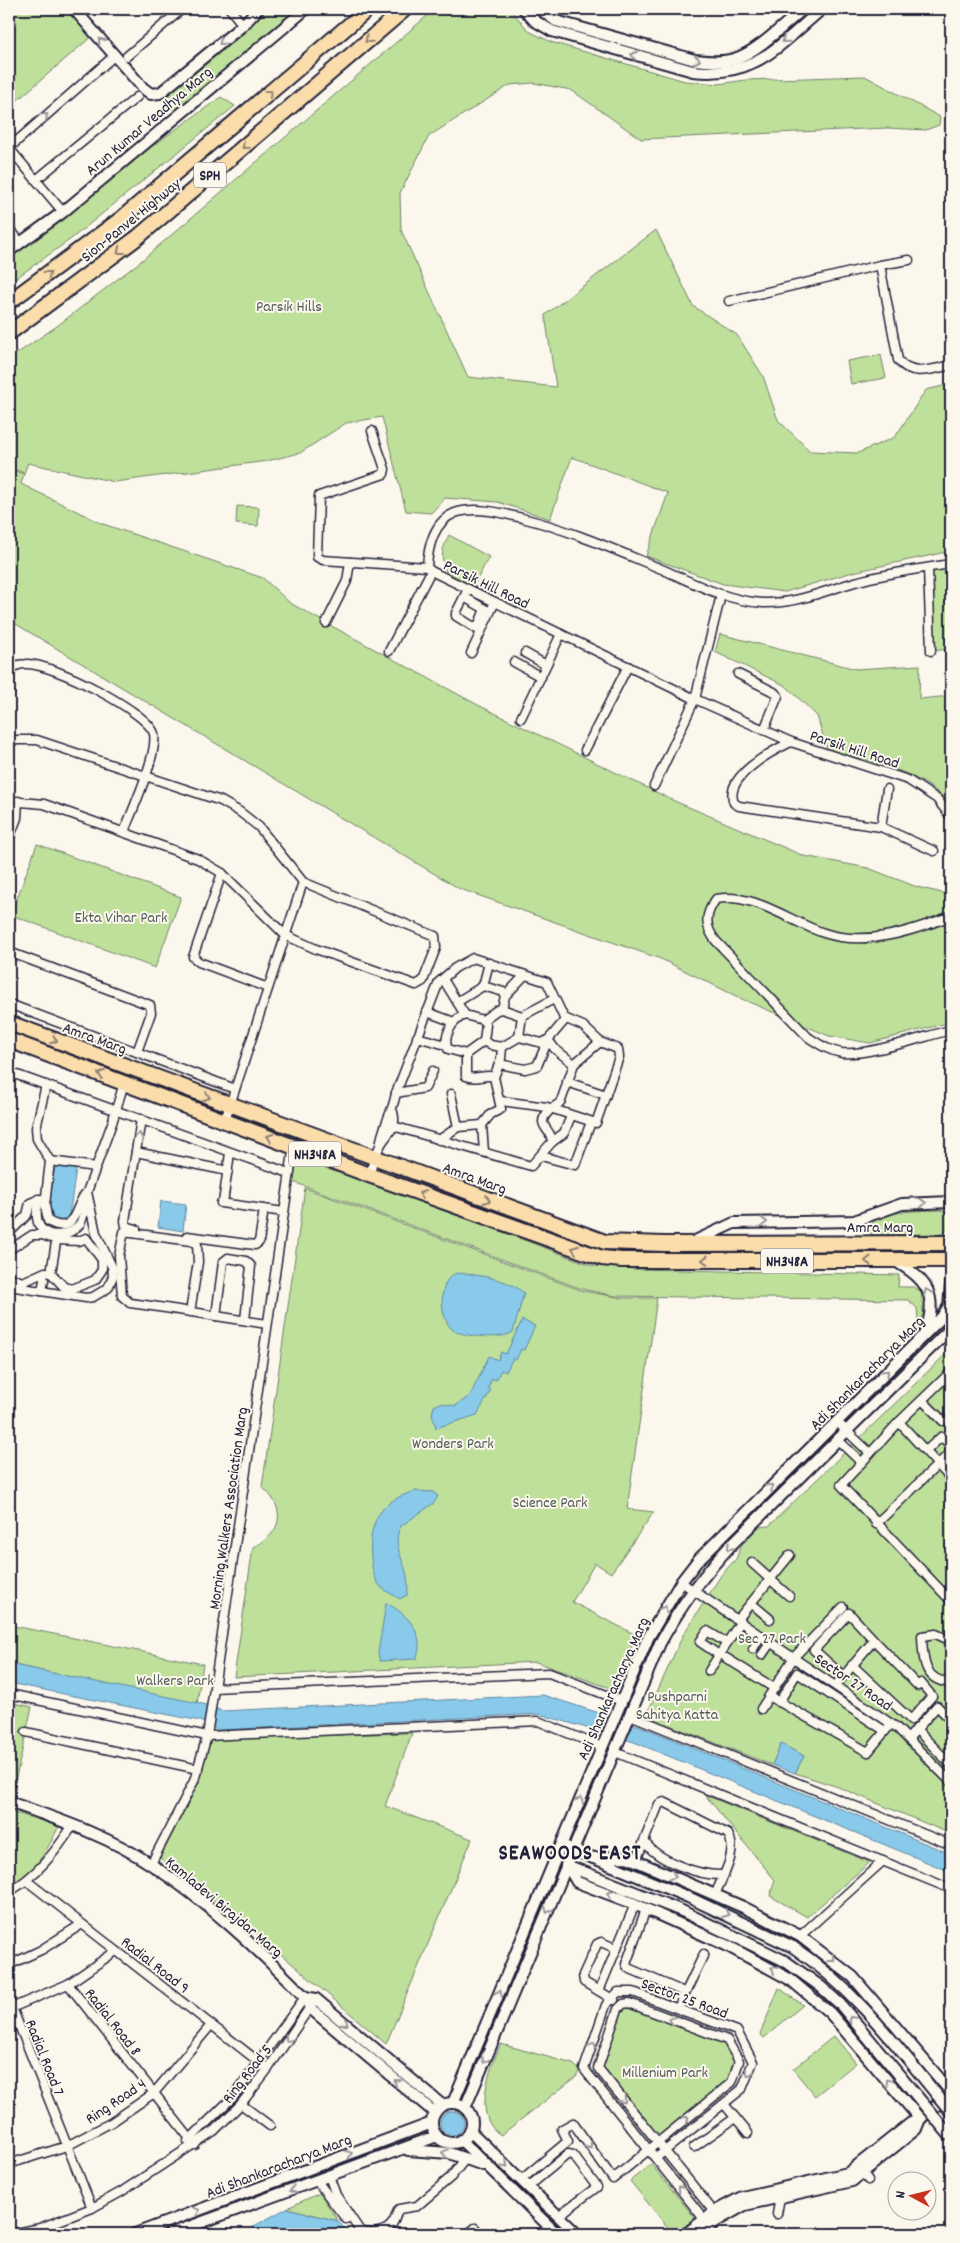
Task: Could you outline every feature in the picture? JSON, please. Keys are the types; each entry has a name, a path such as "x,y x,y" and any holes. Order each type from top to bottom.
{"highway":[{"name":"Sion-Panvel Highway","path":"9,302 121,219 368,9"},
{"name":"Sion-Panvel Highway","path":"9,333 138,237 405,9"},
{"name":"Amra Marg","path":"9,1024 230,1105 378,1152 587,1237 623,1244 951,1243"},
{"name":"Amra Marg","path":"9,1040 294,1145 369,1175 602,1258 622,1260 951,1260"}],"main road":[{"path":"74,9 114,56 143,88 151,94 160,93 243,24 258,9"},
{"name":"Arun Kumar Veadhya Marg","path":"9,251 63,212 306,9"},
{"path":"524,9 543,27 552,31 693,71 715,74 739,70 767,56 822,9"},
{"path":"540,9 550,17 695,60 715,62 735,59 770,36 802,9"},
{"path":"543,27 550,17"},
{"path":"684,1244 701,1240 734,1224 854,1221 902,1204 951,1202"},
{"path":"895,1261 920,1277 930,1297 930,1317 924,1337"},
{"name":"Adi Shankaracharya Marg","path":"453,2103 648,1638 681,1582 721,1536 924,1337 946,1312 951,1284"},
{"name":"Adi Shankaracharya Marg","path":"465,2108 660,1643 693,1590 731,1546 951,1328"},
{"name":"Kamladevi Birajdar Marg","path":"9,1802 73,1825 151,1864 207,1906 247,1941 436,2114"},
{"path":"562,1845 738,1919 793,1947 822,1968 851,1994 951,2112"},
{"path":"593,1858 627,1857 715,1894 800,1936 854,1977 951,2092 920,2120 911,2123 848,2173 742,2197 686,2234"},
{"path":"555,1860 682,1911 785,1961 834,1998 951,2137"},
{"path":"567,1865 577,1882 636,1904 744,1954 778,1972 805,1990 830,2013 920,2120"},
{"name":"Kamladevi Birajdar Marg","path":"310,1998 310,2008 436,2114"},
{"path":"453,2103 465,2108 471,2116 470,2131 461,2140 448,2142 437,2136 436,2114 453,2103"},
{"name":"Adi Shankaracharya Marg","path":"135,2234 436,2114"},
{"path":"700,2234 711,2218 744,2205 840,2185 865,2176 916,2129 920,2120"},
{"path":"470,2131 577,2234"},
{"name":"Adi Shankaracharya Marg","path":"170,2234 437,2136"},
{"path":"461,2140 558,2234"},
{"path":"399,2150 434,2151 466,2158 489,2167"}],"street":[{"path":"127,56 182,9"},
{"path":"230,9 243,24"},
{"path":"63,212 9,148 114,56"},
{"path":"36,180 137,98"},
{"path":"9,228 21,243"},
{"path":"729,301 880,265 909,260"},
{"path":"880,265 898,360 904,368 914,371 951,364"},
{"path":"372,432 385,469 384,474 322,493 318,500 317,557 323,560 429,569 389,650"},
{"name":"Parsik Hill Road","path":"951,564 856,582 812,597 785,603 762,603 721,595 555,526 506,514 477,510 456,513 443,522 434,535 429,569 695,699 791,742 908,780 937,800 951,817"},
{"path":"326,623 347,581 350,562"},
{"path":"928,568 931,651"},
{"path":"468,589 456,616 479,630"},
{"path":"654,786 695,699 721,595"},
{"path":"464,597 485,609 471,653"},
{"path":"479,630 495,602"},
{"path":"521,718 545,664 562,634"},
{"path":"525,653 545,664"},
{"path":"514,662 540,676"},
{"path":"9,670 14,666 28,663 66,673 99,690 147,724 153,732 153,754 124,832"},
{"path":"585,750 628,666"},
{"path":"738,674 774,692 778,696 764,730"},
{"path":"9,740 37,740 144,777 201,794 240,812 259,827 303,882 435,936 436,948 423,981 416,985 316,949 286,935 222,873 198,859 44,804 18,800 9,801"},
{"path":"791,742 764,756 747,770 734,784 731,791 734,803 739,806 881,827 934,851"},
{"path":"881,827 887,789"},
{"path":"9,839 17,818 18,800"},
{"path":"222,873 193,957 199,962 268,988"},
{"path":"224,1120 303,882"},
{"path":"951,916 922,927 869,939 849,938 824,933 738,898 728,897 716,899 707,911 706,923 716,941 808,1037 826,1048 843,1053 864,1052 951,1030"},
{"path":"9,952 150,1005 151,1013 137,1052"},
{"path":"369,1175 378,1152 388,1138 389,1125 395,1119 393,1112 396,1093 439,982 473,958 547,982 560,1013 566,1019 583,1026 600,1042 618,1049 619,1052 599,1120 596,1123 550,1109 547,1106 501,1101"},
{"path":"457,1002 483,986 489,963"},
{"path":"502,1009 504,996 525,975"},
{"path":"443,979 465,1016"},
{"path":"483,986 508,993"},
{"path":"483,1020 497,1010 502,1009 522,1016 554,999"},
{"path":"9,1004 235,1088"},
{"path":"427,1012 454,1022"},
{"path":"446,1045 454,1022 465,1016 483,1020 486,1025 484,1041 466,1054"},
{"path":"484,1041 490,1045 502,1047 519,1036 522,1016"},
{"path":"499,1064 525,1069 537,1066 548,1040 566,1019"},
{"path":"519,1036 542,1043 548,1040"},
{"path":"417,1037 446,1045 448,1049 466,1054"},
{"path":"548,1040 555,1049 574,1064"},
{"path":"552,1142 552,1137 543,1125 543,1119 550,1109 558,1106 561,1101 574,1064 600,1042"},
{"path":"484,1152 482,1126 491,1114 501,1109 501,1101 494,1077 502,1047"},
{"path":"466,1054 466,1076 475,1079 490,1075 494,1077"},
{"path":"396,1093 425,1088 433,1071"},
{"path":"9,1072 290,1173"},
{"path":"567,1082 606,1095"},
{"path":"46,1085 36,1128 37,1139 50,1162 37,1217 39,1225 57,1237 72,1232 80,1223 87,1195 124,1083"},
{"path":"451,1094 458,1127"},
{"path":"389,1125 531,1166 552,1142 564,1133 571,1116"},
{"path":"141,1119 125,1221 126,1226 256,1246 259,1242 264,1209"},
{"path":"541,1156 575,1165 591,1122"},
{"path":"439,1140 458,1127 482,1126"},
{"path":"109,1130 119,1132"},
{"name":"Morning Walkers Association Marg","path":"151,1864 198,1769 207,1735 294,1145"},
{"path":"136,1152 228,1171"},
{"path":"230,1153 222,1203 284,1212"},
{"path":"50,1162 96,1167"},
{"path":"41,1198 48,1221 60,1225 68,1224 75,1218 87,1195"},
{"path":"9,1286 86,1298 93,1298 108,1288 112,1276 112,1267 96,1233 87,1195"},
{"path":"9,1233 27,1215 30,1203 41,1198"},
{"path":"190,1312 198,1262 197,1244 191,1241 124,1232 119,1256 122,1296 125,1301 190,1312 268,1324"},
{"path":"9,1250 32,1235 89,1239 102,1260 102,1270 94,1280 75,1289 64,1287 51,1273 45,1272 23,1282 11,1278 9,1274"},
{"path":"51,1273 57,1237"},
{"path":"216,1316 223,1262 225,1259 237,1259 246,1261 251,1266 245,1320"},
{"path":"42,1291 44,1280"},
{"path":"951,1372 899,1422 840,1486 951,1601"},
{"path":"922,1400 943,1421"},
{"path":"837,1422 848,1430 870,1453"},
{"path":"899,1422 951,1479"},
{"path":"926,1451 941,1438 951,1445"},
{"path":"838,1440 861,1462"},
{"path":"876,1524 951,1452"},
{"path":"709,1671 723,1656 727,1643 739,1620 790,1555"},
{"path":"752,1563 789,1596"},
{"name":"Sector 27 Road","path":"681,1582 891,1724 950,1780"},
{"path":"751,1603 770,1619"},
{"path":"761,1709 794,1657 842,1608 918,1686 921,1683 932,1696 911,1720 852,1665"},
{"path":"843,1676 814,1650 848,1615"},
{"path":"727,1643 707,1631 700,1642 774,1688"},
{"path":"951,1641 936,1634 922,1636 925,1669 931,1676 944,1683 951,1683"},
{"path":"753,1649 761,1635"},
{"path":"836,1685 874,1640"},
{"path":"762,1655 771,1642"},
{"path":"779,1702 798,1672 885,1731"},
{"path":"214,1688 549,1673 619,1706"},
{"path":"9,1694 207,1735 538,1721 604,1744"},
{"path":"769,1696 868,1752 891,1724"},
{"path":"908,1739 937,1706 951,1720"},
{"path":"630,1717 951,1845"},
{"path":"916,1729 951,1765"},
{"path":"26,1732 198,1769"},
{"path":"616,1749 951,1889"},
{"path":"636,1861 659,1804 664,1802 728,1834 731,1839 732,1853 715,1894"},
{"path":"9,1892 27,1881 53,1856 73,1825"},
{"path":"644,1841 650,1850 692,1871 711,1876 723,1875"},
{"path":"800,1936 883,1861"},
{"name":"Radial Road 9","path":"27,1881 268,2069"},
{"path":"599,1991 636,1904"},
{"path":"646,1909 626,1964 628,1968 684,1992"},
{"path":"9,1965 41,1950 82,1924"},
{"path":"598,2068 620,2006 611,1998 584,1982 582,1975 597,1944 600,1942 617,1949"},
{"path":"11,2009 68,1984 116,1951"},
{"path":"678,2008 684,1992 688,1990 704,1954"},
{"name":"Radial Road 8","path":"68,1984 195,2145"},
{"name":"Sector 25 Road","path":"611,1998 618,1992 634,1992 737,2031 753,2062 742,2090 656,2158"},
{"name":"Ring Road 5","path":"183,2150 190,2138 233,2097 310,1998"},
{"path":"584,2069 606,2005 611,1998"},
{"name":"Radial Road 7","path":"9,2000 92,2208"},
{"name":"Sector 25 Road","path":"620,2006 629,2003 727,2040 732,2049"},
{"name":"Ring Road 5","path":"12,2234 40,2228 92,2208 121,2192 214,2131 240,2104 268,2069 310,2008"},
{"name":"Ring Road 4","path":"9,2164 67,2146 112,2122 154,2093 211,2025"},
{"path":"525,2184 568,2141 562,2129 573,2123 613,2179 732,2082 739,2060 732,2049 743,2043"},
{"path":"584,2069 598,2068"},
{"path":"598,2068 665,2151 711,2218"},
{"path":"584,2069 649,2150 711,2218"},
{"path":"240,2104 270,2126"},
{"path":"724,2104 748,2133"},
{"path":"694,2147 735,2118"},
{"path":"525,2184 568,2154 573,2155 597,2187 558,2216"},
{"path":"329,2176 336,2195 360,2231 377,2233 394,2223 399,2209 417,2206 450,2177 466,2158"},
{"path":"317,2181 358,2234"},
{"path":"776,2198 777,2213"},
{"path":"468,2234 478,2231"}],"green space":[{"path":"15,9 66,9 91,37 13,104 9,99 9,15"},
{"path":"268,9 298,9 175,111 162,97"},
{"name":"Parsik Hills","path":"435,9 510,9 529,31 551,42 685,81 718,84 746,80 865,76 940,117 939,125 926,130 887,128 641,139 571,90 534,83 510,85 429,136 400,193 401,230 468,377 556,387 545,315 656,230 693,306 737,335 763,376 778,420 810,451 858,453 895,437 926,390 951,384 951,551 853,572 785,592 723,584 646,556 668,493 572,457 550,519 498,502 445,498 431,513 406,511 382,417 346,423 300,453 267,461 115,482 28,463 24,473 9,467 9,359 57,326 141,261"},
{"path":"221,97 235,106 71,239 9,283 9,249"},
{"path":"881,355 886,378 851,384 847,361"},
{"path":"9,469 24,474 21,484 103,524 263,578 290,603 326,623 478,705 672,800 804,856 868,868 917,887 951,895 951,1022 870,1043 829,1036 744,1000 661,959 460,889 9,620"},
{"path":"237,506 259,507 258,526 236,524"},
{"path":"449,535 489,557 473,587 446,571 443,553"},
{"path":"951,564 951,649 931,651 928,568"},
{"path":"720,634 856,669 920,665 919,699 951,696 951,805 925,783 909,775 877,763 827,749 817,716 786,686 715,652"},
{"name":"Ekta Vihar Park","path":"37,844 181,897 155,968 11,915"},
{"path":"295,1155 594,1266 635,1269 899,1275 898,1287 913,1287 921,1291 924,1318 918,1320 917,1308 908,1300 615,1296 582,1289 288,1180"},
{"name":"Wonders Park","path":"305,1188 583,1291 623,1298 657,1298 627,1509 654,1512 611,1573 595,1563 572,1602 636,1635 616,1690 536,1662 234,1677 253,1547 271,1535 276,1528 278,1520 275,1503 262,1487"},
{"path":"942,1210 950,1216 950,1222 948,1229 941,1234 872,1235 868,1232 871,1224 888,1215 900,1212"},
{"path":"951,1349 951,1834 838,1787 795,1773 804,1756 781,1744 772,1765 646,1716 683,1635 722,1574 736,1559 741,1546 758,1527 769,1526"},
{"name":"Walkers Park","path":"9,1625 203,1664 197,1704 9,1664"},
{"path":"9,1702 32,1707 13,1791 9,1790"},
{"path":"412,1733 385,1806 472,1839 386,2044 255,1932 160,1858 198,1782 211,1738"},
{"path":"705,1795 869,1863 807,1917 770,1896 775,1880"},
{"path":"9,1811 59,1826 38,1862 18,1883 9,1888"},
{"path":"779,1988 803,2005 764,2038 760,2034"},
{"name":"Millenium Park","path":"628,2007 724,2043 734,2060 727,2080 658,2137 602,2068 622,2011"},
{"path":"834,2036 856,2063 815,2096 793,2069"},
{"path":"501,2044 573,2064 580,2070 576,2077 501,2135 492,2127 487,2117 485,2105 488,2078"},
{"path":"651,2164 695,2218 675,2234 673,2234 630,2181"},
{"path":"320,2193 338,2221 287,2208"}],"water":[{"path":"55,1166 76,1169 69,1214 64,1220 53,1219 49,1204"},
{"path":"161,1201 186,1204 183,1231 158,1227"},
{"path":"457,1273 483,1276 501,1281 524,1293 513,1332 501,1336 483,1337 458,1332 448,1325 443,1309 443,1291 451,1276"},
{"path":"522,1320 535,1326 524,1350 521,1349 516,1360 513,1358 506,1372 501,1370 496,1380 492,1379 488,1388 491,1390 477,1415 436,1428 432,1414 434,1406 441,1403 455,1406 470,1396 489,1356 498,1360 501,1352 506,1354"},
{"path":"416,1491 433,1492 438,1496 434,1503 401,1526 398,1534 397,1542 407,1575 408,1585 407,1595 400,1599 383,1589 375,1577 371,1557 372,1533 374,1523 385,1507 393,1500"},
{"path":"386,1603 408,1619 417,1633 419,1650 416,1659 380,1661 378,1653"},
{"path":"9,1664 203,1704 222,1711 543,1695 640,1726 951,1854 951,1872 634,1742 539,1714 219,1730 200,1721 9,1683"},
{"path":"781,1744 804,1756 795,1773 772,1765"},
{"path":"452,2111 461,2114 464,2123 461,2132 452,2135 443,2132 440,2123 443,2114"},
{"path":"287,2208 338,2221 349,2234 256,2234 253,2230 254,2226"}],"district":[{"name":"SEAWOODS EAST","path":"570,1852"}],"park label":[{"name":"Science Park","path":"550,1501"},
{"name":"Sec 27 Park","path":"772,1637"},
{"name":"Pushparni Sahitya Katta","path":"677,1704"}]}
